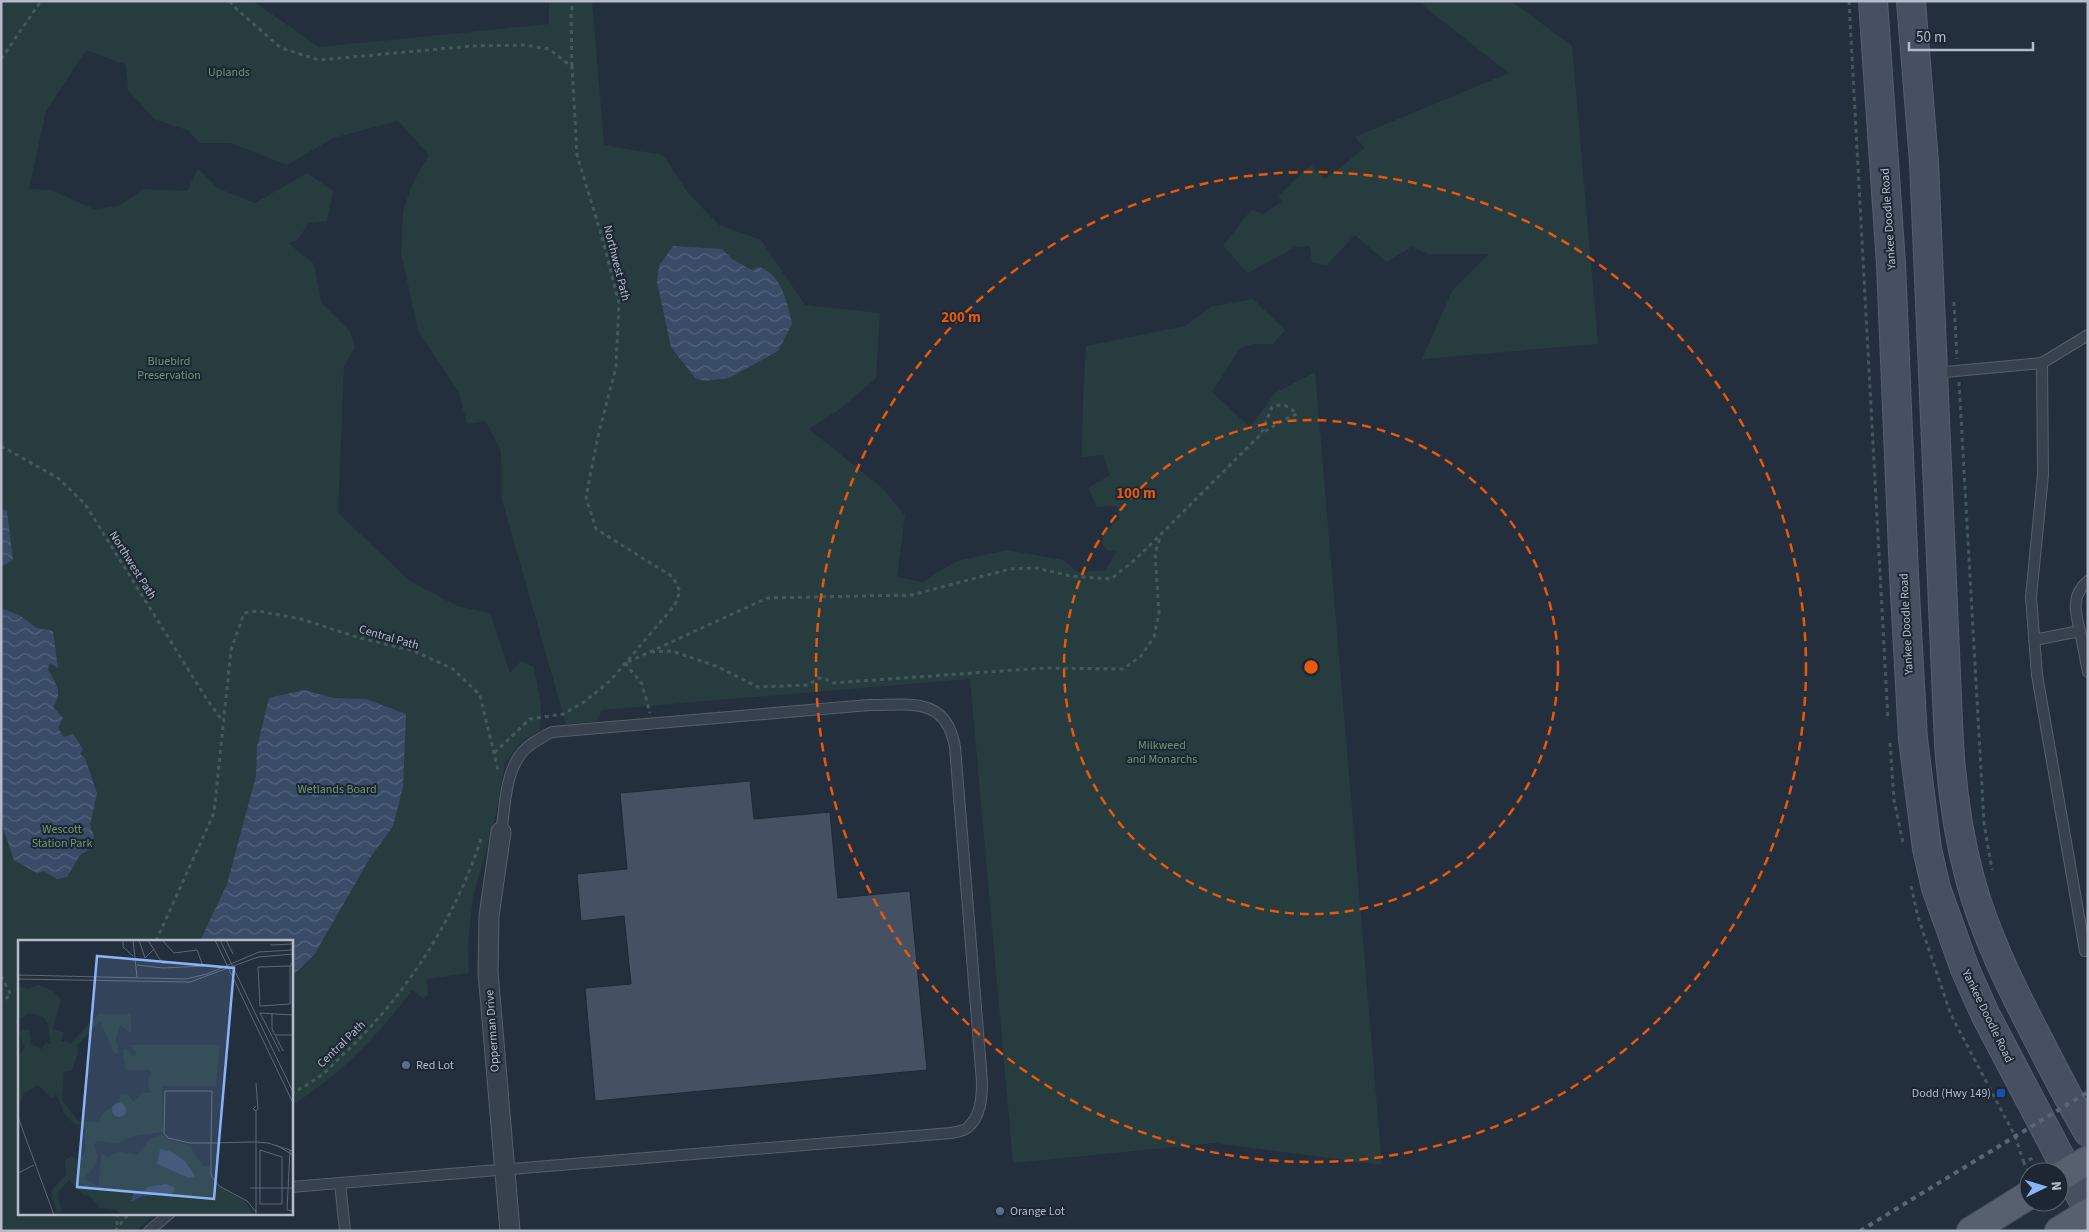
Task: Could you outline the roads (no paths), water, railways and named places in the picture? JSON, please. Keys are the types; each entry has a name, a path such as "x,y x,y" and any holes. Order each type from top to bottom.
{"main road":[{"name":"Yankee Doodle Road","path":"1873,1 1891,264 1913,739 1927,849 1936,888 1964,969 1985,1014 2071,1170 2088,1212"},
{"path":"1911,1 1924,162 1945,372 1948,722 1955,809 1970,879 1981,914 2015,995 2088,1132"},
{"path":"1878,67 1890,74 1900,243 1910,342 1918,366 1925,372 1945,372"},
{"path":"1897,408 1909,408 1918,425 1939,711 1948,722"},
{"path":"1971,1231 2019,1201"},
{"path":"2060,1231 2088,1212"}],"street":[{"name":"Opperman Drive","path":"492,832 488,972 510,1231"}],"lane":[{"path":"1945,372 2042,363 2088,335"},
{"path":"2042,363 2043,475 2031,597 2034,640 2037,675 2085,951 2088,951"},
{"path":"2088,580 2080,588 2074,611 2088,672"},
{"path":"2034,640 2080,631"},
{"path":"292,1188 951,1133 966,1129 974,1119 981,1103 982,1082 955,747 952,734 945,719 933,710 914,705 869,705 552,732 535,741 518,757 492,832"},
{"path":"340,1183 345,1231"},
{"path":"149,1231 169,1214"}],"water":[{"path":"673,246 722,249 732,259 753,271 758,267 772,275 786,298 792,324 778,351 729,378 704,381 695,378 671,347 657,282 659,266"},
{"path":"1,509 7,511 13,560 1,567"},
{"path":"1,608 19,615 37,628 53,631 58,668 50,663 48,669 56,683 58,692 53,707 63,718 58,728 64,737 73,734 83,749 80,754 85,758 97,793 90,825 94,836 91,848 80,855 67,877 57,879 44,871 37,873 14,860 1,822"},
{"path":"304,690 334,698 366,699 406,714 403,787 393,826 370,858 314,955 292,976 292,940 200,940 227,884 256,776 257,747 269,698"}],"railway":[{"path":"1860,1231 2088,1092"}],"place":[{"name":"Red Lot","path":"406,1065"},
{"name":"Dodd (Hwy 149)","path":"2001,1093"},
{"name":"Orange Lot","path":"1000,1211"}],"park label":[{"name":"Uplands","path":"229,72"},
{"name":"Bluebird Preservation","path":"169,368"},
{"name":"Milkweed and Monarchs","path":"1162,752"},
{"name":"Wetlands Board","path":"337,789"},
{"name":"Wescott Station Park","path":"62,836"}]}
